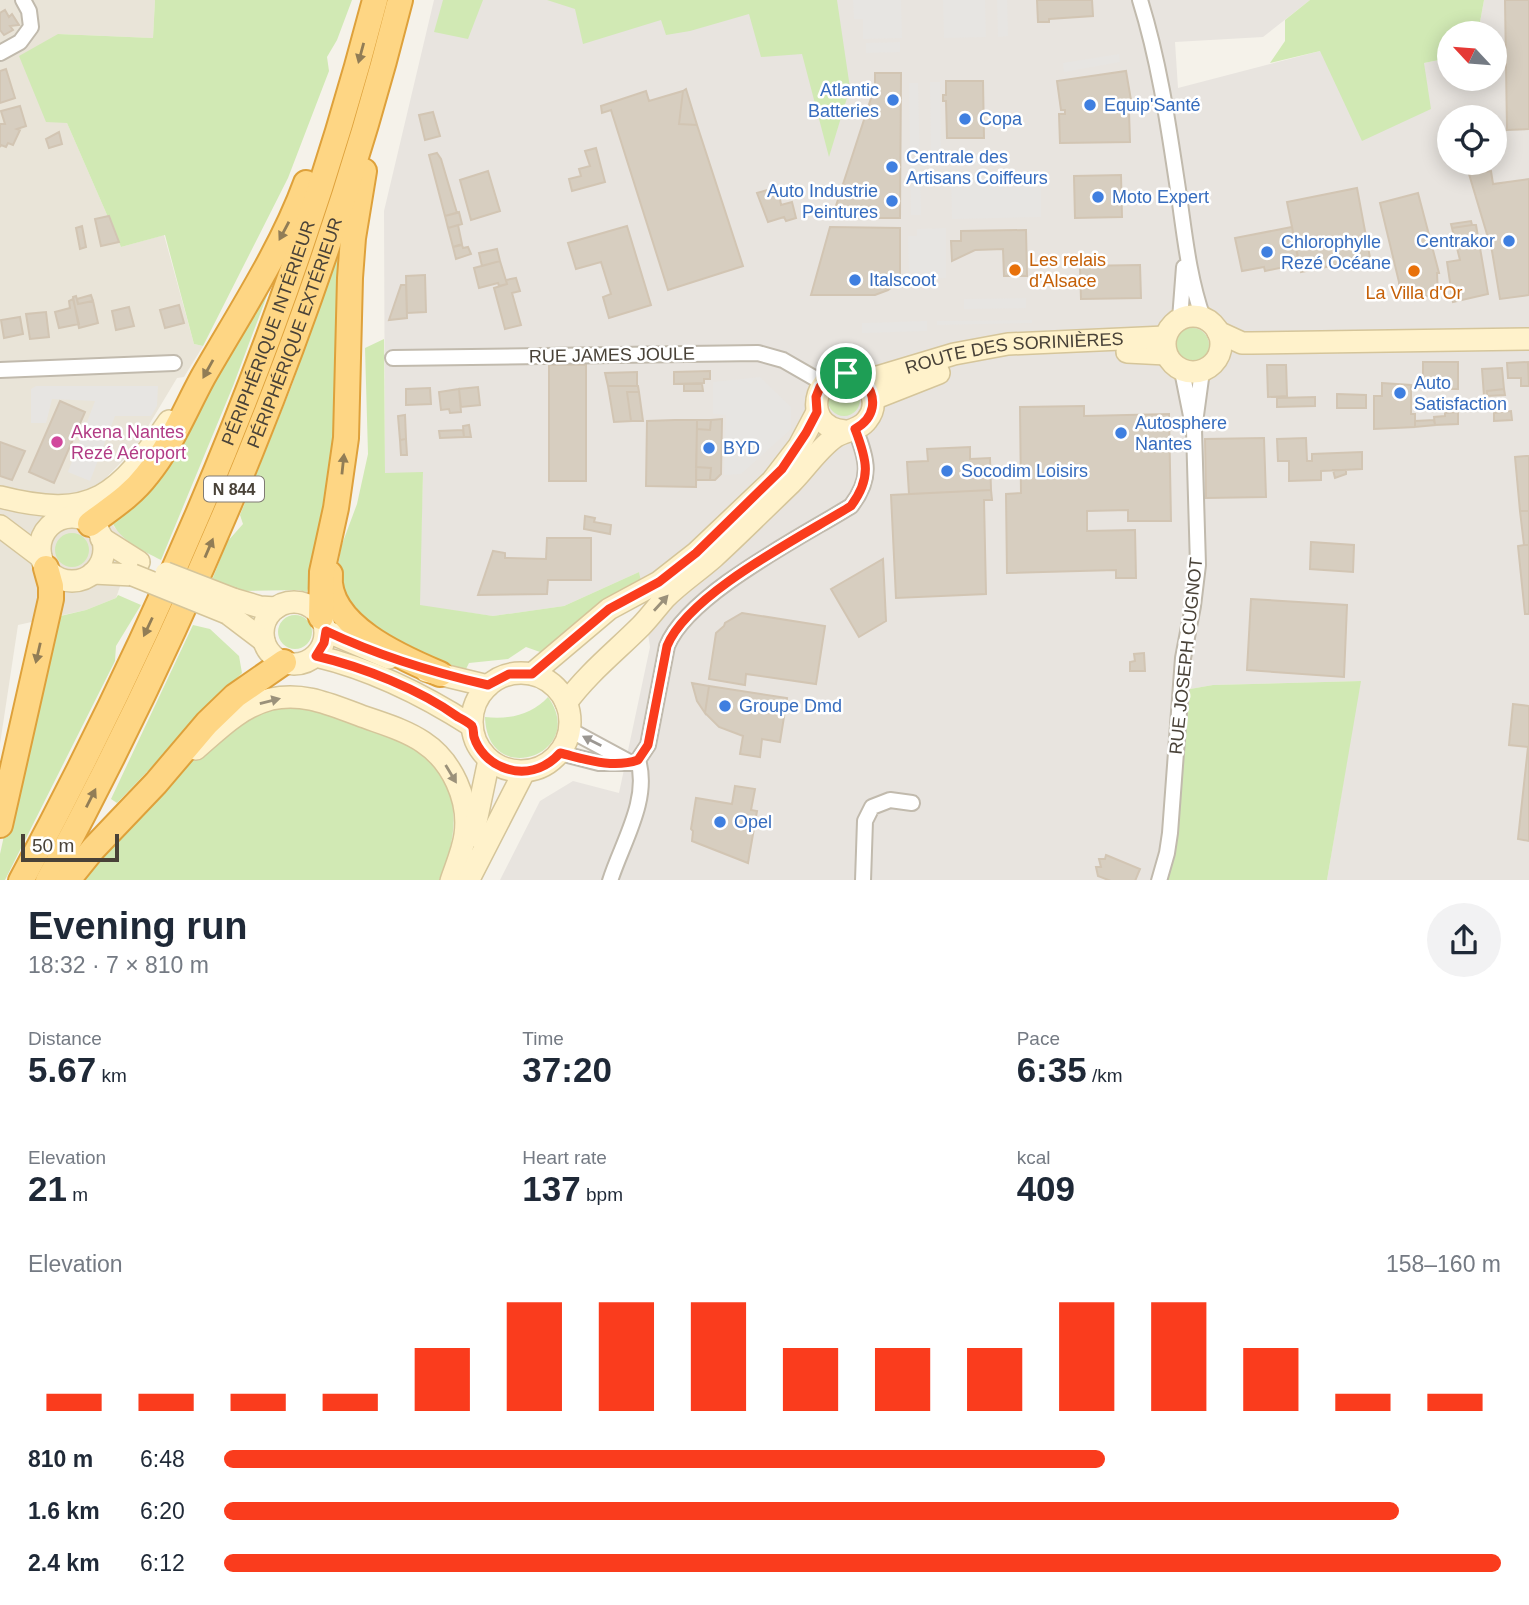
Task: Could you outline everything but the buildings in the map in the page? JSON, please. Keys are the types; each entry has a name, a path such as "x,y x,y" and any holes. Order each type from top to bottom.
{"highway":[{"name":"PÉRIPHÉRIQUE INTÉRIEUR","path":"21,880 74,781 133,659 205,498 292,272 375,0"},
{"name":"PÉRIPHÉRIQUE EXTÉRIEUR","path":"48,880 141,698 234,487 316,275 378,82 400,0"},
{"path":"323,624 322,572 342,475 346,438 353,238 364,172 381,109 378,82"},
{"path":"96,531 149,473 175,431 297,207 325,129 345,105"},
{"path":"331,531 333,548 330,580 341,609 351,623 370,639 440,674"},
{"path":"0,825 51,599 51,586 44,563"},
{"path":"67,880 206,723 235,696 284,662"}],"main road":[{"path":"1303,344 1200,368 1175,366 1166,345 1169,330 1180,319 1187,317 1210,325 1242,343 1529,339"},
{"path":"1200,368 1221,347 1210,325"},
{"name":"ROUTE DES SORINIÈRES","path":"823,383 833,376 846,373 869,390 963,364 1004,356 1129,352 1166,345"},
{"path":"532,674 609,609 659,582 696,553 772,481 799,446 817,412 816,397 823,383"},
{"path":"566,703 583,680 642,625 667,597 735,538 799,475 824,446 868,419 872,410 869,390"},
{"path":"0,497 57,506 79,504 103,495 128,477 177,411 190,400"},
{"path":"817,412 826,424 835,429 850,430"},
{"path":"0,503 54,523"},
{"path":"44,563 42,539 54,523 76,518 96,531 136,568 230,606 275,608 300,602 309,605 323,624 354,644 418,669 488,685"},
{"path":"0,526 58,578 72,581 87,578 103,557 96,531"},
{"path":"93,573 136,568"},
{"path":"230,606 264,641 270,653 284,662 301,664 316,656 324,643 323,624"},
{"path":"264,641 264,625 275,608"},
{"path":"316,656 342,662 395,683 452,712 472,726"},
{"path":"509,674 532,674 550,682 566,703 570,730 560,753 547,764 524,772 499,766 489,760 478,746 472,726 476,702 488,685 509,674"},
{"path":"156,782 236,714 255,705 293,696 332,704 416,738 438,754 447,766 456,780 467,817 465,837 451,880"},
{"path":"458,880 475,830 489,760"},
{"path":"468,880 524,772"}],"street":[{"path":"0,52 19,42 31,27 29,10 23,0"},
{"path":"1140,0 1155,46 1184,242 1195,294 1210,325"},
{"path":"1180,319 1184,284 1184,242"},
{"name":"RUE JAMES JOULE","path":"393,358 758,353 783,360 823,383"},
{"path":"0,370 174,363"},
{"name":"RUE JOSEPH CUGNOT","path":"1159,880 1170,833 1183,658 1194,606 1198,565 1194,430 1200,368"},
{"path":"635,762 648,745 667,646 672,634 690,614 732,578 851,506 860,494 866,479 866,465 850,430"},
{"path":"570,730 635,762 643,775 639,796 610,880"},
{"path":"560,753 600,763 635,762"},
{"path":"863,880 865,821 872,807 890,800 912,803"}],"shaded area":[{"path":"0,0 155,0 153,38 58,34 67,123 121,247 164,235 194,344 203,346 184,377 177,378 135,448 96,488 114,527 134,546 116,598 86,610 18,625 0,744"},
{"path":"434,0 1310,0 1263,37 1175,42 1178,88 1320,51 1424,63 1437,60 1437,91 1507,91 1507,21 1480,21 1484,0 1529,0 1529,880 1327,880 1360,681 1213,685 1190,689 1173,859 1166,880 500,880 540,801 573,781 619,793 650,647 639,572 564,606 493,616 419,606 423,473 385,473 384,211"},
{"path":"853,0 901,0 902,38 863,39 863,19 854,19"},
{"path":"943,0 985,0 986,37 944,38"},
{"path":"997,0 1007,0 1008,36 998,37"},
{"path":"900,42 900,52 866,53 866,43"},
{"path":"1119,54 1120,62 1064,72 1063,63"},
{"path":"930,82 940,82 941,161 931,161"},
{"path":"909,83 918,83 921,215 911,215"},
{"path":"989,154 989,165 951,165 950,155"},
{"path":"951,177 990,177 990,186 1041,185 1041,217 952,219"},
{"path":"946,228 946,278 909,279 908,236 917,236 917,229"},
{"path":"1026,298 1026,308 964,309 964,299"},
{"path":"1032,320 1032,323 937,325 937,321"},
{"path":"927,321 927,331 862,333 862,323"},
{"path":"760,377 791,407 791,429 741,474 724,475 726,415 713,414 713,382"},
{"path":"36,386 158,386 157,406 151,416 115,416 90,481 68,472 95,401 52,399 46,423 31,423 31,389"}],"green space":[{"path":"155,0 352,0 337,40 327,57 329,71 288,178 203,346 194,344 165,235 121,247 67,123 46,122 19,56 58,34 153,38"},
{"path":"443,0 483,0 468,39 434,32"},
{"path":"547,0 837,0 850,88 829,157 802,54 761,57 749,14 666,35 661,20 583,44 575,9"},
{"path":"1310,0 1484,0 1480,21 1437,21 1437,60 1424,63 1431,109 1362,141 1320,51 1270,63 1285,41 1285,20"},
{"path":"341,244 344,322 327,522 307,592 243,591 212,580 227,542 243,524 240,515 292,385"},
{"path":"283,253 233,386 161,560 126,539 111,520 200,408"},
{"path":"1192,328 1204,333 1209,345 1204,357 1192,362 1180,357 1175,345 1180,333"},
{"path":"384,339 385,473 423,472 420,605 493,616 564,606 639,572 642,586 599,603 540,652 526,647 508,659 469,663 465,671 440,666 354,621 337,575 341,547 357,504 368,454 365,348"},
{"path":"844,384 855,389 860,400 855,411 844,416 833,411 828,400 833,389"},
{"path":"72,533 84,538 89,550 84,562 72,567 60,562 55,550 60,538"},
{"path":"118,595 141,605 116,646 115,661 5,880 0,880 0,854 52,618 86,610"},
{"path":"295,615 307,620 312,632 307,644 295,649 283,644 278,632 283,620"},
{"path":"193,625 210,629 239,656 242,673 117,803 111,799"},
{"path":"1361,681 1327,880 1166,880 1173,859 1190,689 1213,685"},
{"path":"548,697 557,717 556,734 547,748 533,756 517,758 501,753 490,739 485,717 519,715"},
{"path":"298,700 390,736 423,754 443,778 453,806 452,836 439,880 81,880 102,854 201,751 245,714"}],"place":[{"name":"Atlantic Batteries","path":"893,100"},
{"name":"Equip'Santé","path":"1090,105"},
{"name":"Copa","path":"965,119"},
{"name":"Centrale des Artisans Coiffeurs","path":"892,167"},
{"name":"Moto Expert","path":"1098,197"},
{"name":"Auto Industrie Peintures","path":"892,201"},
{"name":"Centrakor","path":"1509,241"},
{"name":"Chlorophylle Rezé Océane","path":"1267,252"},
{"name":"Les relais d'Alsace","path":"1015,270"},
{"name":"La Villa d'Or","path":"1414,271"},
{"name":"Italscoot","path":"855,280"},
{"name":"Auto Satisfaction","path":"1400,393"},
{"name":"Autosphere Nantes","path":"1121,433"},
{"name":"Akena Nantes Rezé Aéroport","path":"57,442"},
{"name":"BYD","path":"709,448"},
{"name":"Socodim Loisirs","path":"947,471"},
{"name":"Groupe Dmd","path":"725,706"},
{"name":"Opel","path":"720,822"}],"route":[{"path":"846,373 864,381 873,399 868,419 855,429 866,465 866,479 860,494 851,506 732,578 680,623 667,646 654,722 648,745 638,760 631,763 600,763 560,753 540,768 524,772 511,771 483,754 472,726 452,712 395,683 342,662 316,656 324,643 326,631 418,669 488,685 509,674 532,674 609,609 659,582 696,553 772,481 799,446 817,412 816,397 820,387 833,376 846,373"}]}
